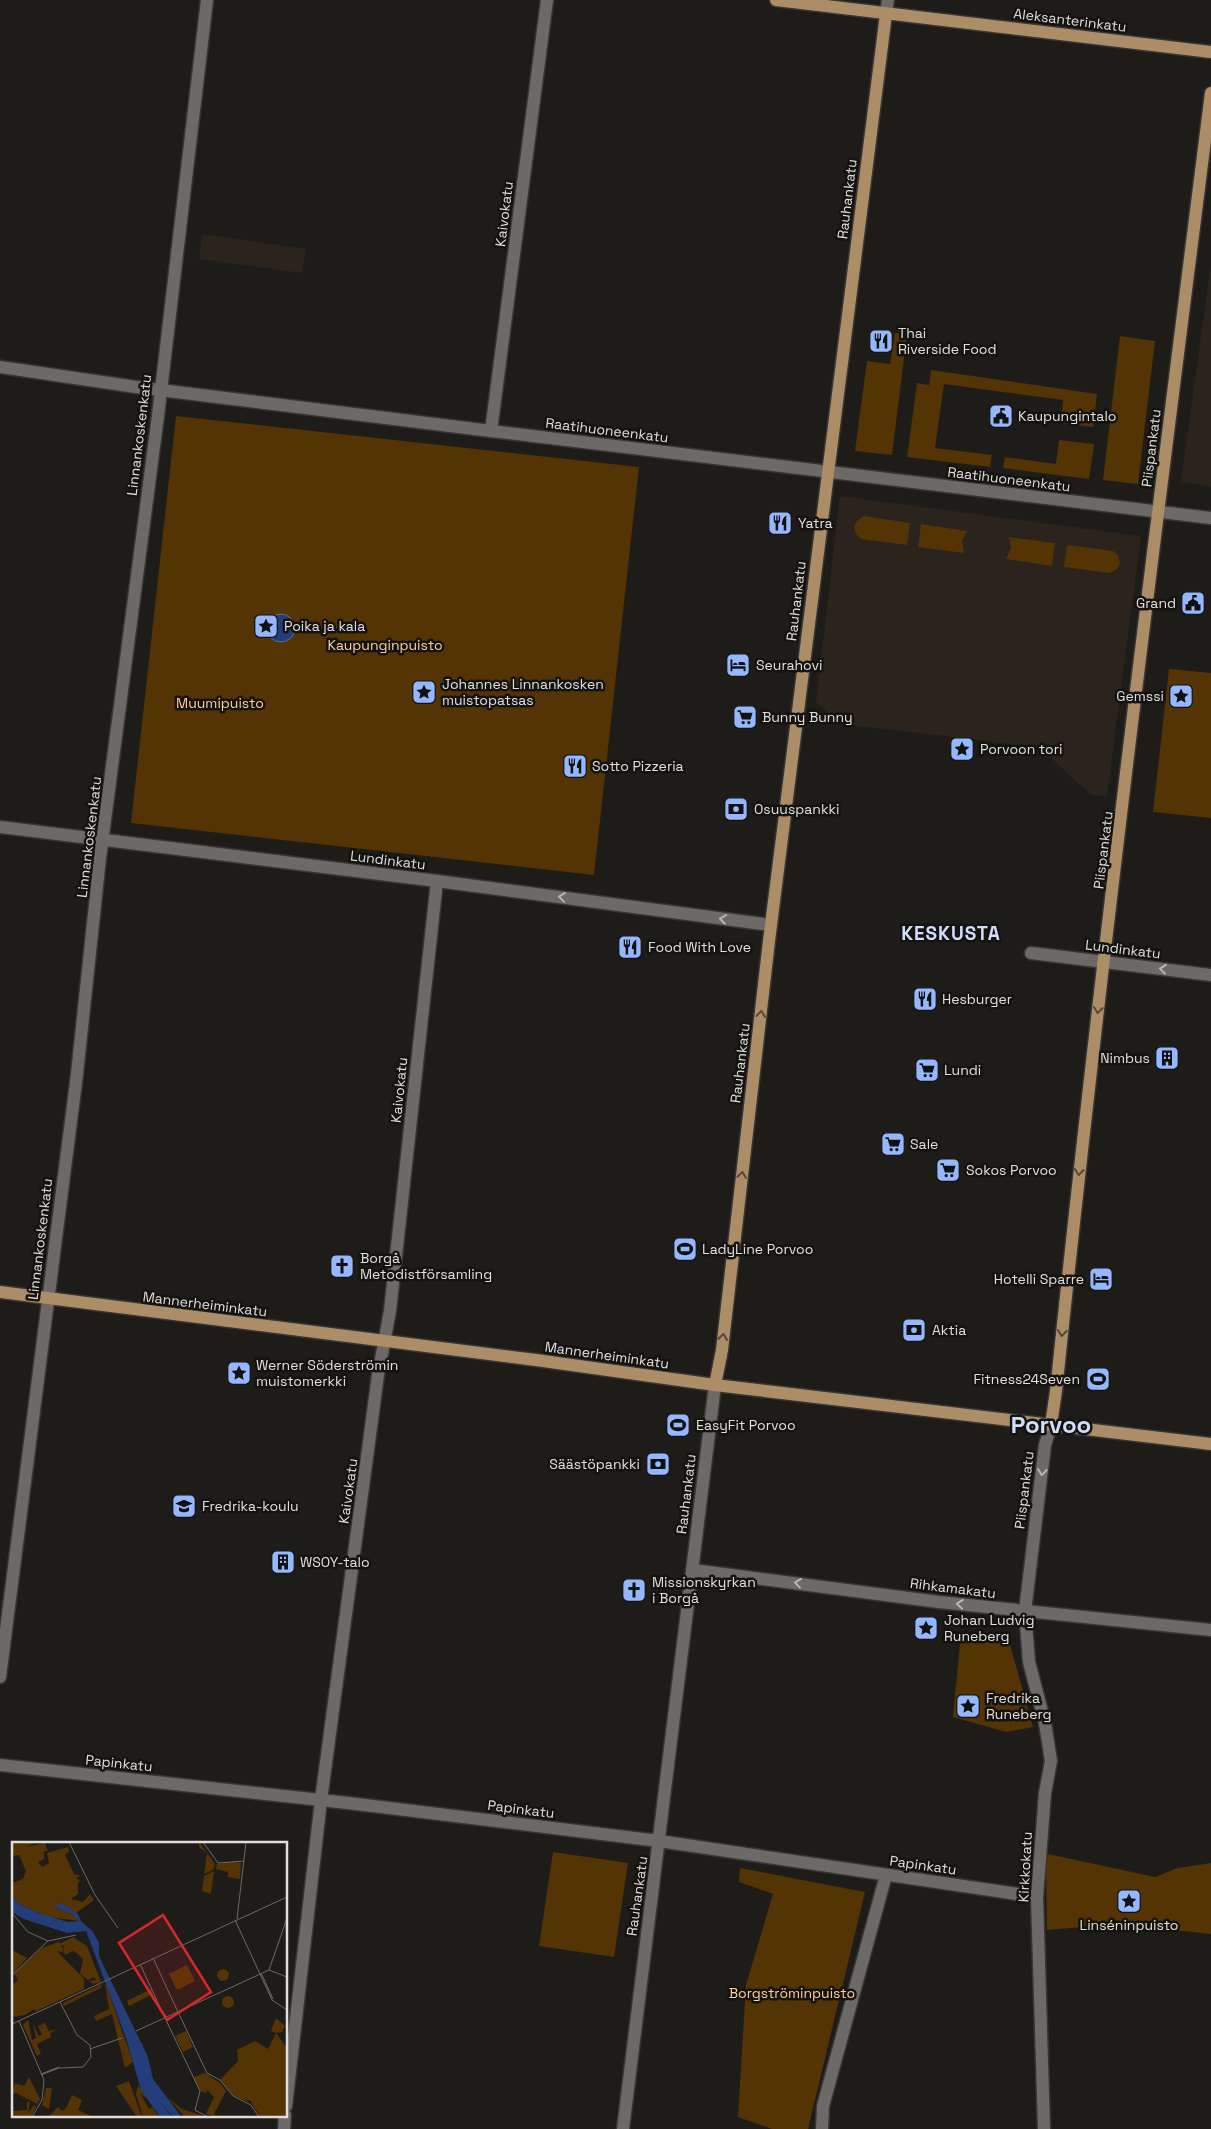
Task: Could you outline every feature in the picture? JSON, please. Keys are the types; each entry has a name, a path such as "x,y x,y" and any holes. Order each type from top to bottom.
{"main road":[{"name":"Aleksanterinkatu","path":"776,0 1211,52"},
{"name":"Rauhankatu","path":"715,1385 722,1350 771,925 886,14"},
{"name":"Piispankatu","path":"1050,1425 1056,1392 1083,1130 1211,94"},
{"name":"Mannerheiminkatu","path":"0,1292 715,1385 1211,1444"}],"street":[{"name":"Linnankoskenkatu","path":"0,1677 77,1074 103,840 207,0"},
{"name":"Kaivokatu","path":"491,431 547,0"},
{"name":"Rauhankatu","path":"886,14 888,0"},
{"name":"Raatihuoneenkatu","path":"0,368 160,390 827,473 1211,518"},
{"name":"Lundinkatu","path":"0,827 437,881 771,925"},
{"name":"Kaivokatu","path":"288,2089 321,1800 384,1341 390,1311 437,881"},
{"name":"Lundinkatu","path":"1030,953 1211,975"},
{"name":"Rauhankatu","path":"623,2129 715,1385"},
{"name":"Piispankatu","path":"1026,1611 1045,1445 1050,1425"},
{"name":"Rihkamakatu","path":"693,1570 1026,1611 1211,1630"},
{"name":"Kirkkokatu","path":"1026,1611 1029,1662 1045,1724 1051,1761 1045,1793 1037,1897 1044,2129"},
{"name":"Papinkatu","path":"0,1765 321,1800 659,1841 1037,1897"},
{"path":"822,2129 823,2106 886,1875"},
{"path":"284,2129 285,2116"}],"shaded area":[{"path":"202,234 306,249 302,273 199,259"},
{"path":"1211,263 1211,487 1181,481"},
{"path":"840,496 1141,536 1107,796 1091,795 1039,747 841,724 816,702"}],"green space":[{"path":"895,333 907,334 892,455 855,451 867,361 890,364"},
{"path":"1120,336 1155,341 1138,484 1103,480"},
{"path":"931,370 1097,394 1093,427 1061,423 1063,400 944,384 935,448 992,455 990,467 907,457 917,383 929,385"},
{"name":"Kaupunginpuisto","path":"176,416 639,467 594,875 131,823"},
{"path":"1059,440 1094,444 1089,479 1003,468 1005,457 1056,464"},
{"path":"864,516 910,523 907,545 861,539 856,534 854,527 857,521"},
{"path":"921,524 967,531 962,541 964,553 918,547"},
{"path":"1009,537 1055,543 1052,566 1006,559 1011,548"},
{"path":"1067,545 1113,551 1118,555 1120,563 1117,569 1110,573 1064,567"},
{"path":"1169,669 1211,673 1211,818 1153,812"},
{"path":"961,1633 999,1635 1009,1641 1033,1727 1006,1732 953,1717"},
{"path":"553,1852 628,1863 614,1957 539,1946"},
{"name":"Linséninpuisto","path":"1048,1854 1155,1877 1178,1868 1211,1863 1211,1934 1118,1924 1047,1930 1046,1862"},
{"name":"Borgströminpuisto","path":"740,1868 865,1892 808,2129 772,2129 738,2117 746,1985 773,1894 739,1882"}],"water":[{"path":"281,614 291,618 295,628 291,638 281,642 271,638 267,628 271,618"}],"place":[{"name":"Thai Riverside Food","path":"881,341"},
{"name":"Kaupungintalo","path":"1001,416"},
{"name":"Yatra","path":"780,523"},
{"name":"Grand","path":"1193,603"},
{"name":"Poika ja kala","path":"266,626"},
{"name":"Seurahovi","path":"738,665"},
{"name":"Johannes Linnankosken muistopatsas","path":"424,692"},
{"name":"Gemssi","path":"1181,696"},
{"name":"Bunny Bunny","path":"745,717"},
{"name":"Porvoon tori","path":"962,749"},
{"name":"Sotto Pizzeria","path":"575,766"},
{"name":"Osuuspankki","path":"736,809"},
{"name":"Food With Love","path":"630,947"},
{"name":"Hesburger","path":"925,999"},
{"name":"Nimbus","path":"1167,1058"},
{"name":"Lundi","path":"927,1070"},
{"name":"Sale","path":"893,1144"},
{"name":"Sokos Porvoo","path":"948,1170"},
{"name":"LadyLine Porvoo","path":"685,1249"},
{"name":"Borgå Metodistförsamling","path":"342,1266"},
{"name":"Hotelli Sparre","path":"1101,1279"},
{"name":"Aktia","path":"914,1330"},
{"name":"Werner Söderströmin muistomerkki","path":"239,1373"},
{"name":"Fitness24Seven","path":"1098,1379"},
{"name":"EasyFit Porvoo","path":"678,1425"},
{"name":"Säästöpankki","path":"658,1464"},
{"name":"Fredrika-koulu","path":"184,1506"},
{"name":"WSOY-talo","path":"283,1562"},
{"name":"Missionskyrkan i Borgå","path":"634,1590"},
{"name":"Johan Ludvig Runeberg","path":"926,1628"},
{"name":"Fredrika Runeberg","path":"968,1706"},
{"name":"Linséninpuisto","path":"1129,1901"}],"district":[{"name":"KESKUSTA","path":"951,933"},
{"name":"Porvoo","path":"1051,1424"}],"park label":[{"name":"Muumipuisto","path":"220,703"}]}
